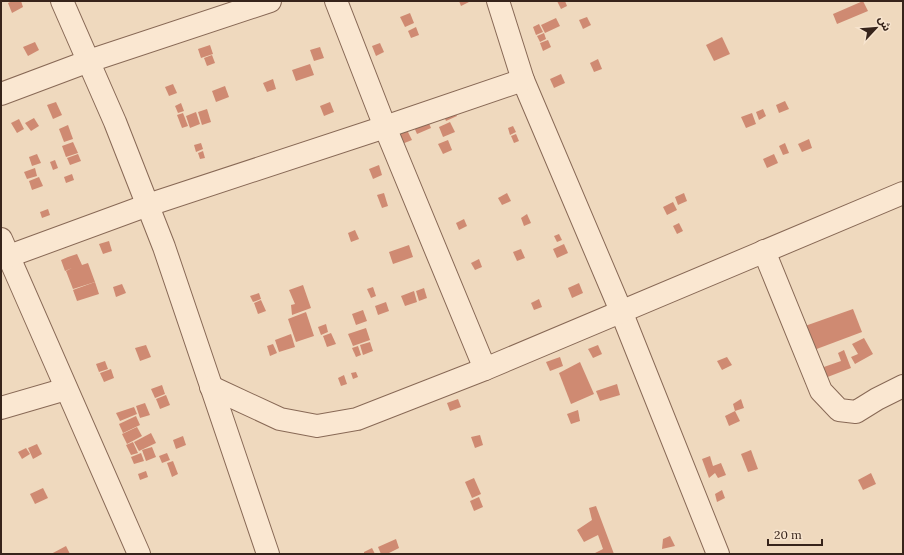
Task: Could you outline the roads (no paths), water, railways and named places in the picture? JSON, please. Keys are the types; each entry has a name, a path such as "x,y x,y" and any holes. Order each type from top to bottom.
{"street":[{"path":"62,1 89,61 148,205 268,554"},
{"path":"1,94 89,61 270,1"},
{"path":"336,1 385,127 485,369"},
{"path":"498,1 523,80 621,311 718,554"},
{"path":"139,554 5,248 148,205 523,80"},
{"path":"211,387 280,419 317,426 357,419 485,369 903,193"},
{"path":"764,251 820,391 839,410 856,412 877,399 903,386"},
{"path":"1,408 66,389"}]}
